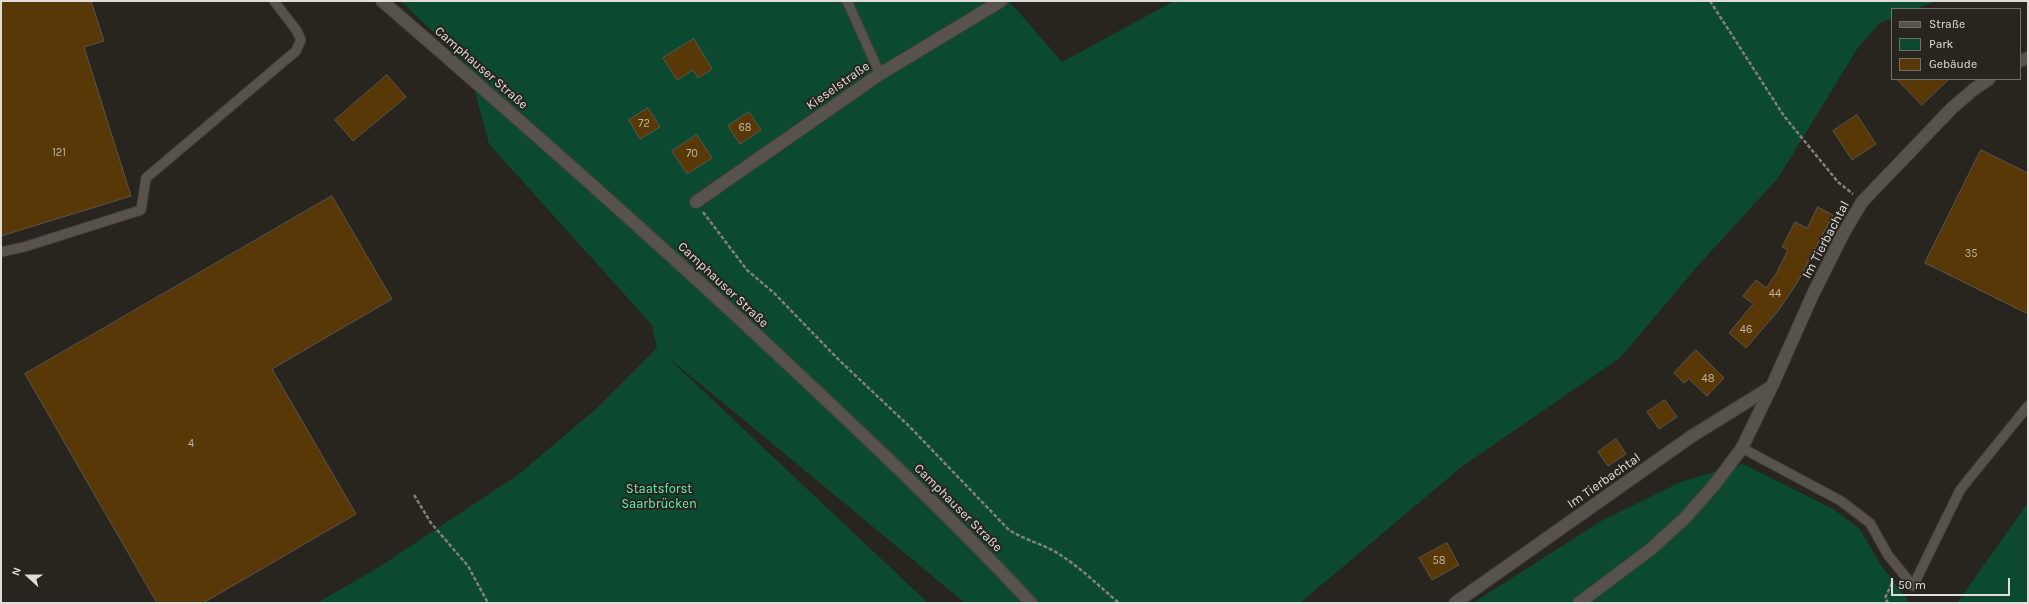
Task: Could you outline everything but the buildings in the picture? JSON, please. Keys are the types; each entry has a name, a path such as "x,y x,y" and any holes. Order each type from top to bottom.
{"street":[{"name":"Camphauser Straße","path":"382,1 601,193 745,324 946,514 1031,603"},
{"name":"Kieselstraße","path":"696,202 880,74 1001,1"},
{"name":"Im Tierbachtal","path":"1579,603 1651,549 1686,518 1716,484 1742,448 1772,386 1813,294 1843,234 1862,202 1952,108 1988,80"},
{"name":"Im Tierbachtal","path":"1455,603 1692,436 1772,386"}],"lane":[{"path":"1,252 24,247 141,210 146,178 296,51 301,40 297,32 274,1"},
{"path":"847,1 880,74"},
{"path":"1742,448 1841,501 1870,523 1898,569 1913,586 1960,490 2028,406"}],"path":[{"path":"1710,1 1784,116 1838,182"},
{"path":"696,202 747,270 774,293 839,360 910,427 1009,530 1021,538 1045,546 1061,555 1119,603"},
{"path":"414,495 431,523 468,566 488,603"},
{"path":"1888,603 1885,598 1898,569"}],"green space":[{"name":"Staatsforst Saarbrücken","path":"401,1 1009,1 1062,62 1174,1 1936,1 1918,8 1891,8 1891,18 1880,23 1859,46 1778,178 1695,269 1621,357 1460,468 1300,603 965,603 664,354 928,603 317,603 376,569 519,474 596,409 657,348 652,325 489,144 468,66"},
{"path":"1743,464 1833,509 1859,528 1881,565 1910,603 1473,603 1601,521 1683,481"},
{"path":"2028,503 2028,603 1957,603"}]}
